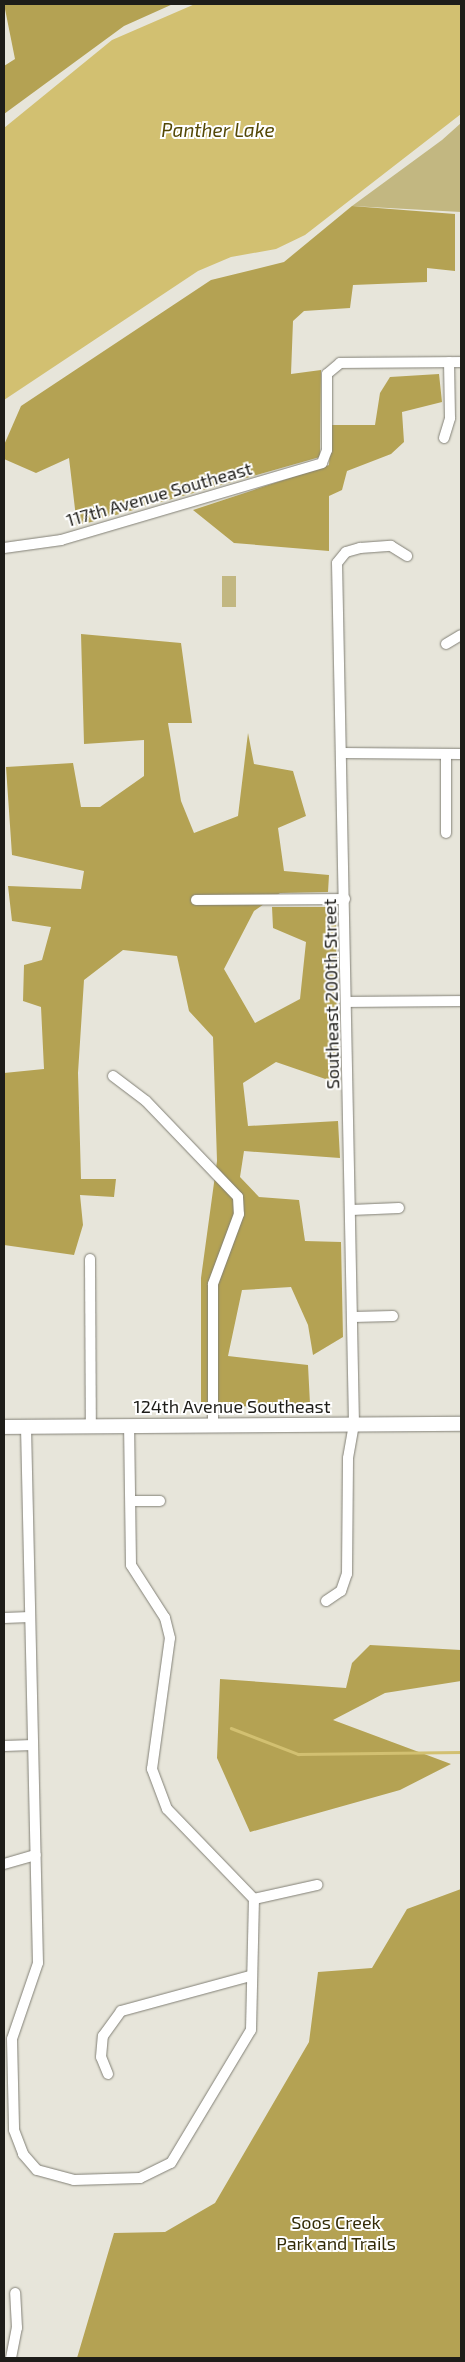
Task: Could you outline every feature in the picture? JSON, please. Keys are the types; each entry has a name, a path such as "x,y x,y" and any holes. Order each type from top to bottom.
{"street":[{"path":"444,438 450,418 449,362 461,362"},
{"name":"117th Avenue Southeast","path":"4,548 61,540 322,463 327,450 327,374 340,363 449,362"},
{"name":"Southeast 200th Street","path":"326,1601 341,1591 347,1574 348,1458 354,1424 337,564 346,552 360,548 391,546 407,556"},
{"path":"446,644 461,635"},
{"path":"341,753 461,754"},
{"path":"446,754 446,834"},
{"path":"196,900 345,899"},
{"path":"346,1002 461,1001"},
{"path":"113,1076 146,1101 238,1198 239,1214 213,1284 213,1425"},
{"path":"351,1210 399,1208"},
{"path":"90,1259 91,1426"},
{"path":"353,1317 393,1316"},
{"name":"124th Avenue Southeast","path":"4,1427 461,1424"},
{"path":"26,1427 37,1975 14,2029 12,2050 14,2130 23,2154 37,2170 74,2180 140,2178 158,2172 183,2148 247,2040 254,1898 167,1809 154,1780 153,1741 170,1638 165,1618 130,1565 129,1426"},
{"path":"131,1501 160,1501"},
{"path":"4,1618 30,1617"},
{"path":"4,1746 32,1745"},
{"path":"4,1864 36,1855"},
{"path":"254,1898 317,1886"},
{"path":"108,2074 101,2057 103,2036 121,2011 250,1976"},
{"path":"11,2358 17,2328 15,2293"}],"shaded area":[{"path":"461,123 461,212 352,206 442,140"},
{"path":"222,576 236,576 236,607 222,607"}],"green space":[{"path":"4,4 173,4 124,26 4,114 4,66 15,59"},
{"path":"352,206 455,214 455,271 427,268 427,282 353,285 350,308 304,311 293,321 291,374 321,370 320,457 77,526 69,458 36,473 4,459 4,445 21,406 211,280 284,262"},
{"path":"439,374 442,402 402,412 404,442 391,454 347,471 342,490 329,496 329,551 234,543 193,510 329,465 331,425 375,425 380,393 390,377"},
{"path":"81,634 181,643 192,723 168,723 181,801 194,833 238,816 248,733 254,764 293,771 306,816 278,828 284,871 329,875 328,892 280,893 254,911 224,969 255,1023 300,999 306,942 273,928 272,907 336,907 337,1083 276,1062 243,1083 248,1126 338,1121 340,1158 244,1151 240,1177 259,1197 299,1200 305,1241 341,1242 343,1337 313,1355 308,1325 291,1287 242,1290 228,1356 308,1365 310,1404 201,1408 201,1278 217,1161 213,1037 189,1011 177,956 123,950 84,980 78,1073 81,1179 116,1179 114,1197 80,1195 83,1225 74,1255 4,1245 4,1073 44,1069 41,1007 23,1001 24,965 42,960 51,927 12,921 8,886 81,889 84,871 12,855 6,767 73,763 81,807 100,807 144,776 144,740 84,744"},
{"path":"370,1645 461,1650 461,1681 385,1693 333,1720 451,1764 400,1790 250,1832 217,1758 220,1679 346,1688 352,1663"},
{"name":"Soos Creek Park and Trails","path":"461,1889 461,2358 77,2358 114,2233 165,2232 215,2203 309,2042 318,1972 372,1968 407,1909"}],"water":[{"name":"Panther Lake","path":"195,4 461,4 461,114 305,235 276,249 231,257 198,271 4,400 4,128 112,40"}],"waterway":[{"path":"231,1728 298,1754 461,1752"}]}
